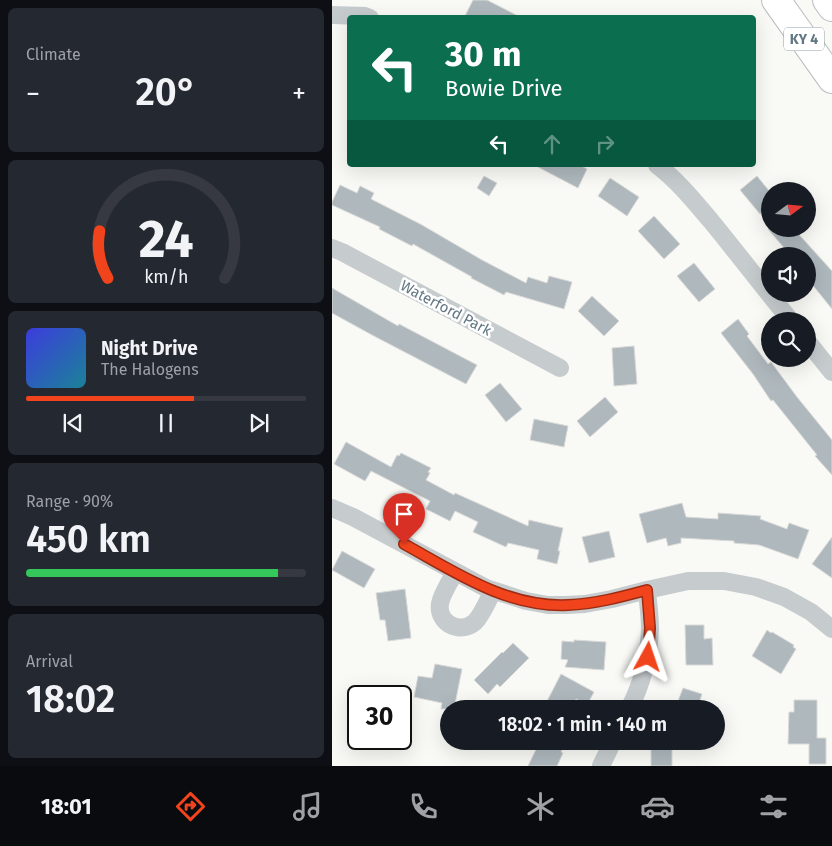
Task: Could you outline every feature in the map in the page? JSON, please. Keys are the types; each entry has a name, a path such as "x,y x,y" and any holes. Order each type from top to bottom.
{"highway":[{"name":"KY 4","path":"776,0 832,79"},
{"path":"827,0 832,6"}],"street":[{"path":"332,15 347,15"},
{"path":"659,167 691,197 784,312"},
{"name":"Waterford Park","path":"332,248 560,368"},
{"path":"816,352 832,372"},
{"path":"332,508 353,517 486,588 526,602 566,606 585,604 688,581 724,581 756,587 784,598 811,612 832,629"},
{"path":"455,572 440,602 440,613 444,620 452,626 459,628 475,622 493,591"},
{"path":"634,700 642,682 648,657 650,628 647,590"},
{"path":"601,766 609,750"}],"building":[{"path":"473,0 487,0 516,15 466,15"},
{"path":"538,167 584,167 587,169 578,188"},
{"path":"484,176 497,183 489,196 477,188"},
{"path":"757,176 762,182 761,213 760,214 740,190"},
{"path":"610,178 639,197 627,216 598,196"},
{"path":"340,185 357,193 360,186 374,193 371,199 526,283 528,277 547,283 549,276 572,282 564,309 506,292 504,295 413,244 412,246 379,229 380,227 332,205"},
{"path":"654,216 680,244 664,259 638,231"},
{"path":"776,238 802,238 810,247 783,247"},
{"path":"816,253 832,271 832,309 816,289"},
{"path":"694,263 715,289 699,302 677,276"},
{"path":"332,288 398,326 399,324 477,365 466,384 332,313"},
{"path":"592,296 619,321 604,336 578,311"},
{"path":"738,319 749,334 747,336 761,355 761,367 775,367 832,440 832,475 815,456 817,455 773,400 771,401 721,333"},
{"path":"634,346 637,384 614,386 612,348"},
{"path":"500,383 522,409 506,422 485,395"},
{"path":"605,397 618,412 590,437 577,421"},
{"path":"534,419 568,426 564,447 530,440"},
{"path":"346,442 391,467 397,455 399,456 401,453 431,468 426,480 454,495 455,493 528,526 529,520 563,528 557,564 537,559 539,550 508,543 506,547 473,532 478,522 455,511 450,521 426,509 430,501 371,471 365,481 334,464"},
{"path":"682,503 686,517 718,519 718,513 761,516 760,519 787,529 789,523 809,530 798,559 759,545 734,543 734,541 681,538 681,543 668,546 666,538 647,543 639,514"},
{"path":"609,531 615,557 589,563 582,537"},
{"path":"832,537 832,578 812,564"},
{"path":"342,551 375,569 364,588 332,570"},
{"path":"405,589 411,638 388,641 385,620 380,620 376,593"},
{"path":"685,625 704,625 704,639 712,638 713,665 686,665"},
{"path":"767,630 794,645 793,647 796,649 781,674 752,656"},
{"path":"574,640 606,642 604,670 565,667 568,660 561,659 562,641 574,642"},
{"path":"513,643 529,658 500,687 497,684 488,694 474,680"},
{"path":"435,664 462,669 456,700 440,700 440,703 414,697 418,676 432,678"},
{"path":"561,674 594,692 590,700 548,700"},
{"path":"683,688 702,694 700,700 678,700"},
{"path":"794,700 817,700 817,738 826,738 826,764 809,764 809,744 788,744 789,712 794,712"},
{"path":"536,750 562,750 561,752 563,753 557,766 528,766"},
{"path":"651,750 672,750 672,766 651,766"}],"route":[{"path":"404,544 486,588 526,602 566,606 612,599 647,590 650,628 648,657"}]}
